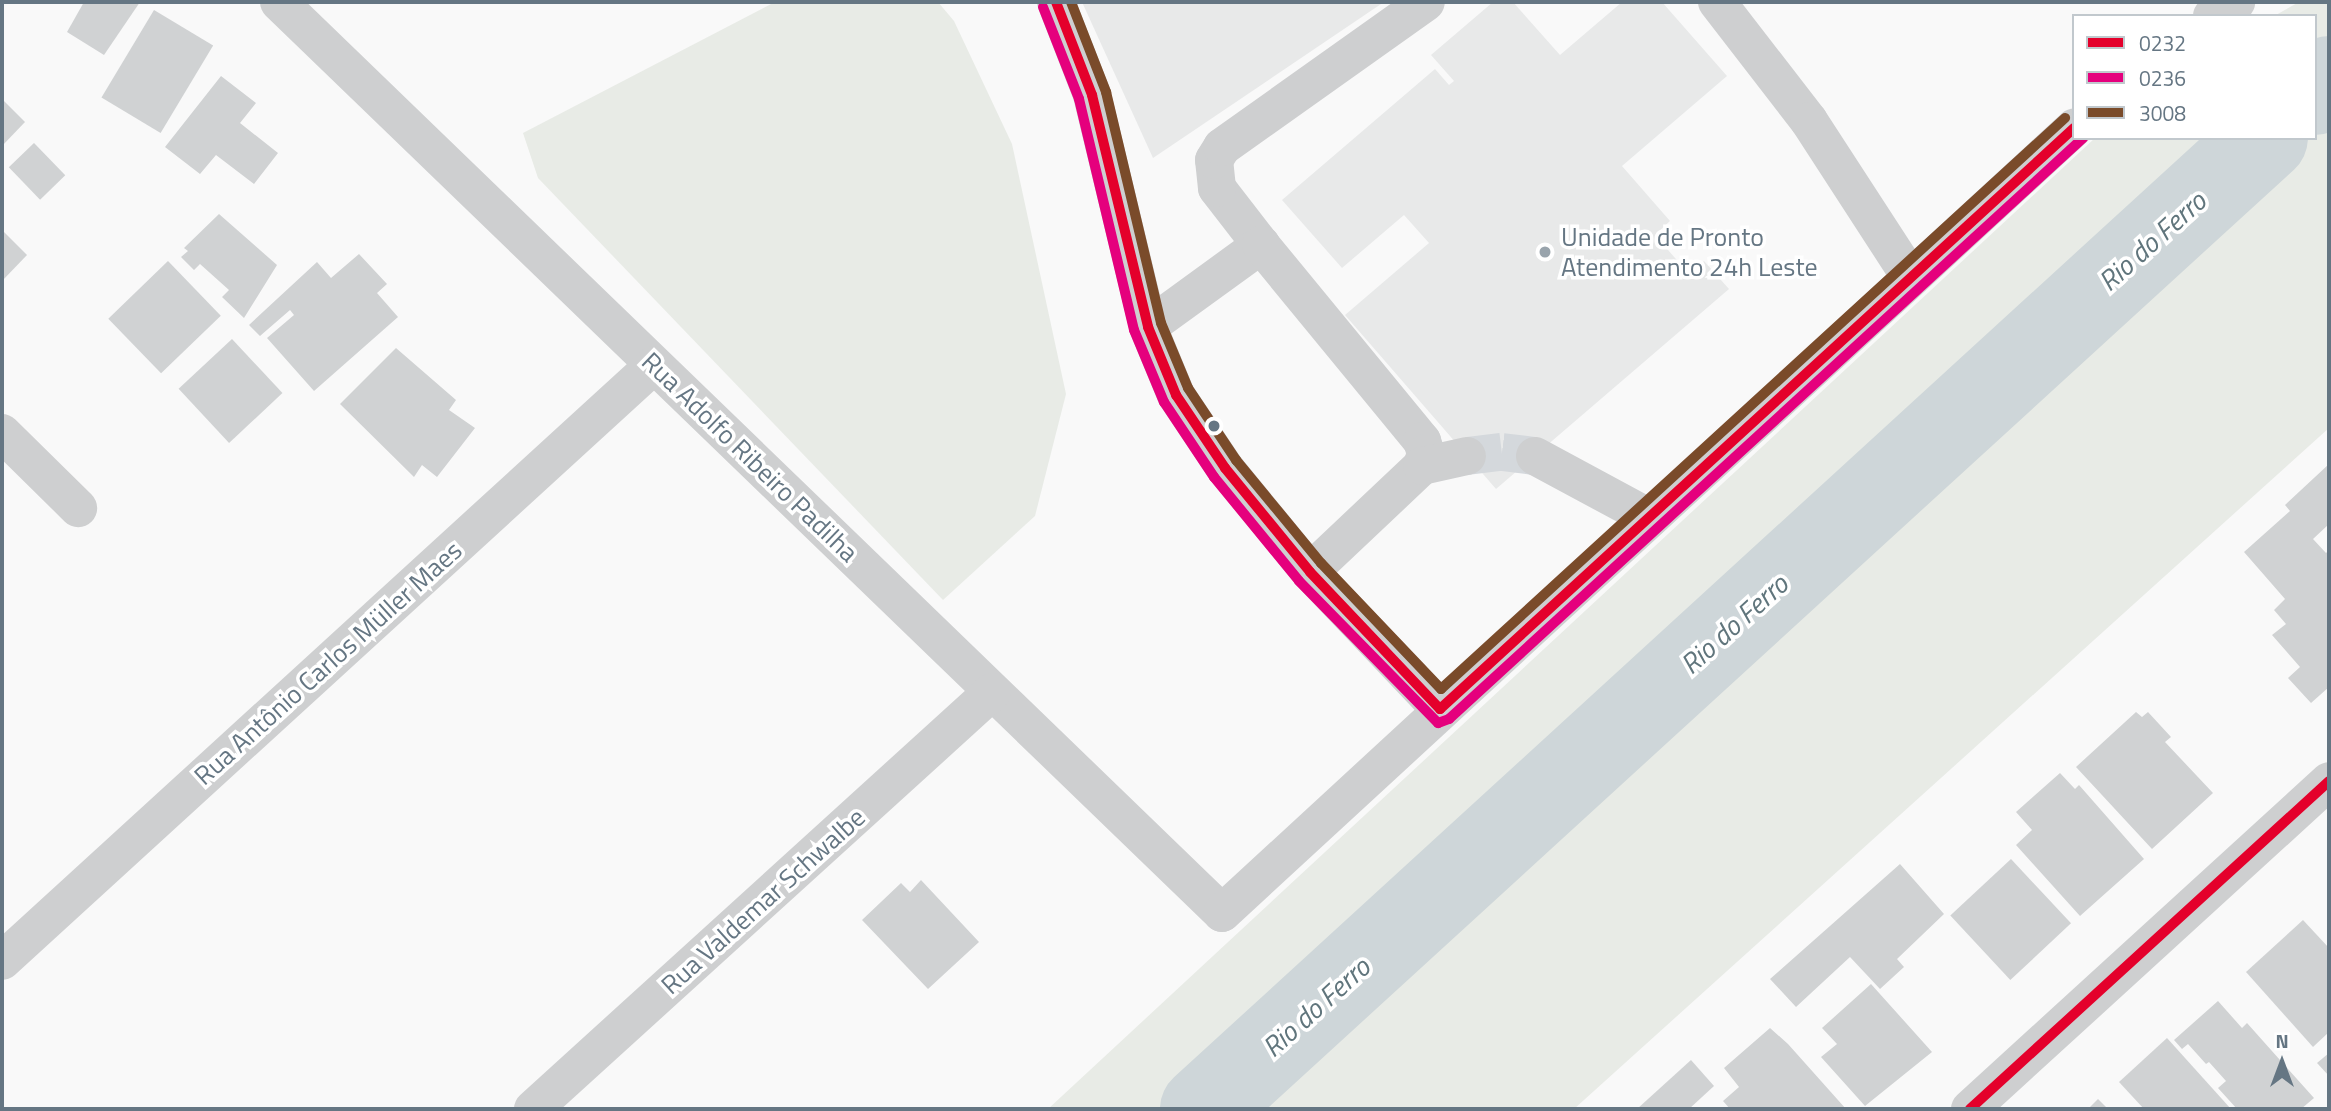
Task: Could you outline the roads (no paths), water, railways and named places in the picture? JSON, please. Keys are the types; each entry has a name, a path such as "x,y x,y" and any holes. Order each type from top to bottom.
{"street":[{"name":"Rua Adolfo Ribeiro Padilha","path":"279,2 1222,913 1440,709"},
{"path":"1056,2 1091,94 1148,327 1176,395 1225,468 1310,572 1440,709 2072,130"},
{"path":"1310,572 1422,466 1426,453 1422,441 1217,188 1214,160 1222,147 1426,2"},
{"path":"1717,2 1809,121 1911,278"},
{"path":"2215,14 2236,2"},
{"path":"1148,327 1261,245"},
{"name":"Rua Antônio Carlos Müller Maes","path":"2,961 654,365"},
{"path":"2,433 78,508"},
{"path":"1422,466 1467,456"},
{"path":"1535,456 1650,518"},
{"name":"Rua Valdemar Schwalbe","path":"533,1109 992,692"},
{"path":"1970,1109 2329,780"}],"waterway":[{"name":"Rio do Ferro","path":"2317,90 2329,79"},
{"name":"Rio do Ferro","path":"1203,1109 2263,140"}],"tunnel":[{"path":"1467,456 1502,452 1535,456"}],"place":[{"name":"Unidade de Pronto Atendimento 24h Leste","path":"1545,252"}]}
